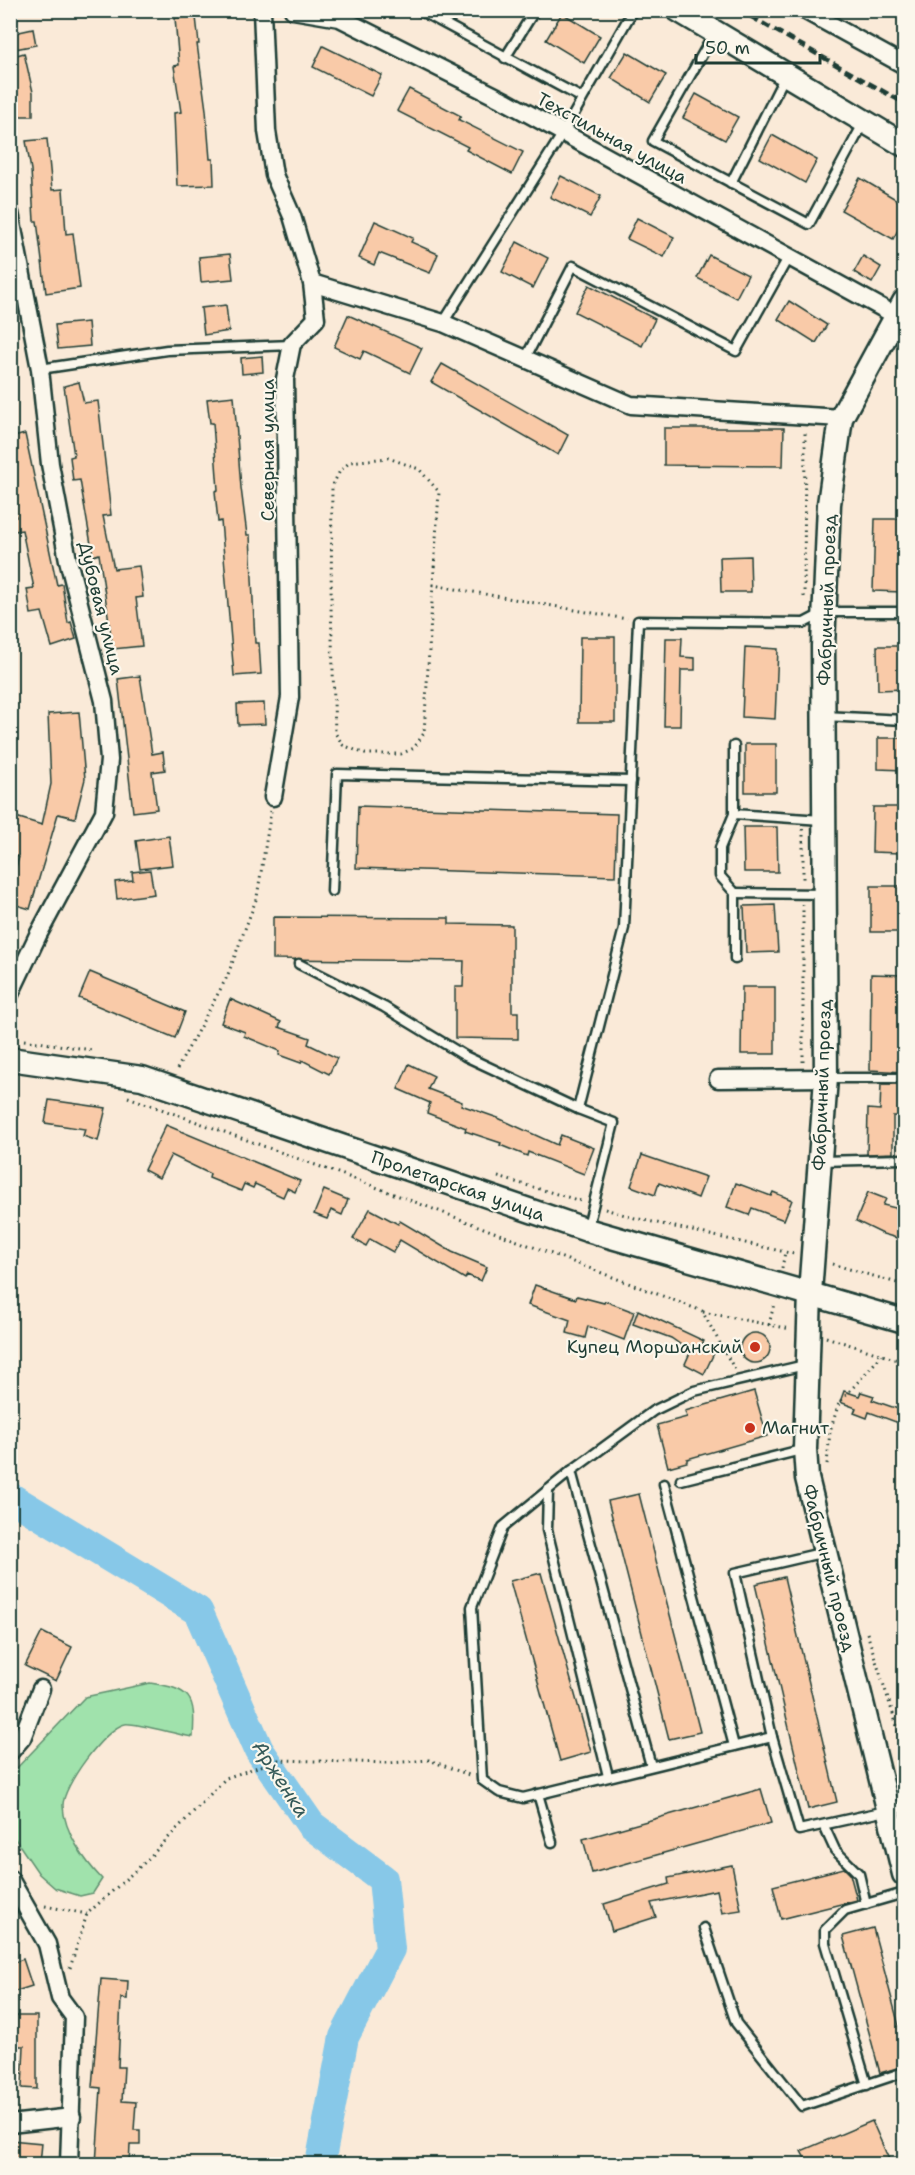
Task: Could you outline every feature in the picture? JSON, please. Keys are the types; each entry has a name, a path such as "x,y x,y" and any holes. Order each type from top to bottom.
{"street":[{"path":"262,10 267,131 274,175 292,216 312,283 316,319 292,345"},
{"name":"Техстильная улица","path":"293,10 340,18 563,133 789,256 902,312"},
{"path":"678,10 904,145"},
{"path":"804,10 904,65"},
{"name":"Дубовая улица","path":"10,213 40,369 50,464 68,560 104,701 109,760 104,812 38,935 10,994"},
{"path":"312,283 442,323 631,405 841,418"},
{"name":"Фабричный проезд","path":"902,312 841,418 830,504 825,612 824,716 826,1078 810,1293 805,1449 807,1478 825,1552 897,1810 904,1874"},
{"name":"Северная улица","path":"273,798 290,697 285,379 292,345"},
{"name":"Пролетарская улица","path":"16,1049 142,1078 587,1230 904,1321"},
{"path":"718,1079 826,1078"},
{"path":"10,1752 22,1738 41,1689"},
{"path":"10,1879 47,1944 60,1998 74,2017 69,2164"},
{"path":"10,2124 72,2117"}],"lane":[{"path":"419,10 434,14 505,58 582,98"},
{"path":"505,58 535,10"},
{"path":"442,323 563,133 633,10"},
{"path":"716,32 653,141 809,224 864,121"},
{"path":"730,183 786,74"},
{"path":"525,359 573,266 736,351 789,256"},
{"path":"40,369 167,350 292,345"},
{"path":"578,1109 624,928 638,621 804,623 825,612 904,612"},
{"path":"824,716 904,720"},
{"path":"734,746 734,814 720,848 720,876 735,893 735,959"},
{"path":"332,891 337,774 631,780"},
{"path":"734,814 825,820"},
{"path":"735,893 825,894"},
{"path":"299,964 384,1007 465,1056 578,1109 614,1123 587,1230"},
{"path":"826,1078 904,1078"},
{"path":"820,1161 904,1159"},
{"path":"772,1737 523,1798 499,1792 482,1780 472,1607 503,1527 571,1471 653,1412 694,1390 809,1364"},
{"path":"681,1480 805,1449"},
{"path":"571,1471 651,1766"},
{"path":"664,1484 734,1746"},
{"path":"548,1490 547,1530 609,1776"},
{"path":"825,1552 735,1574 772,1737 799,1830 897,1810"},
{"path":"538,1794 552,1842"},
{"path":"824,1826 825,1834 835,1850 859,1874 866,1904"},
{"path":"867,2085 825,1943 825,1930 845,1910 904,1893"},
{"path":"704,1928 736,2023 802,2106 904,2072"}],"path":[{"path":"388,458 419,469 439,492 433,585 424,734 414,748 400,754 365,754 343,745 335,733 331,607 332,486 340,471 350,462 388,458"},
{"path":"433,585 638,621"},
{"path":"177,1069 226,977 257,897 273,798"},
{"path":"16,1049 102,1052"},
{"path":"171,1067 188,1073"},
{"path":"127,1097 357,1180 702,1311 809,1332 904,1362"},
{"path":"492,1176 635,1218 813,1259 904,1285"},
{"path":"702,1311 740,1380"},
{"path":"826,1470 830,1431 839,1403 882,1355"},
{"path":"864,1627 904,1748"},
{"path":"60,1998 87,1914 144,1863 226,1778 278,1761 390,1763 429,1760 482,1780"},
{"path":"23,1901 87,1914"}],"green space":[{"path":"150,1683 174,1688 188,1697 192,1703 193,1737 125,1724 117,1728 96,1747 69,1786 63,1806 71,1836 82,1855 102,1879 93,1893 80,1896 55,1888 39,1874 11,1833 11,1774 85,1697"}],"building":[{"path":"562,13 600,36 584,63 546,40"},
{"path":"196,17 199,44 197,44 210,159 213,159 214,185 177,186 174,113 181,112 174,66 179,65 175,18"},
{"path":"33,29 36,45 10,50 10,34"},
{"path":"323,46 382,75 371,96 313,67"},
{"path":"627,52 666,75 650,102 611,78"},
{"path":"24,53 33,92 33,116 14,116 10,57"},
{"path":"409,89 461,116 459,120 523,152 512,174 466,150 468,147 397,111"},
{"path":"696,94 738,117 725,140 683,118"},
{"path":"772,135 817,160 805,183 760,158"},
{"path":"47,139 52,190 63,189 66,234 73,233 80,288 46,293 37,221 34,221 31,170 26,141"},
{"path":"561,176 601,196 590,217 550,197"},
{"path":"860,178 904,204 904,219 893,239 841,210"},
{"path":"637,218 674,237 664,257 627,239"},
{"path":"375,221 413,238 411,242 438,254 430,273 379,253 374,265 359,258"},
{"path":"517,242 548,258 533,288 502,272"},
{"path":"230,254 233,279 201,282 199,257"},
{"path":"709,255 748,275 736,298 697,278"},
{"path":"863,256 881,267 872,283 854,272"},
{"path":"589,285 655,319 642,346 575,312"},
{"path":"789,301 827,325 816,343 778,319"},
{"path":"226,305 229,331 204,335 201,308"},
{"path":"348,315 422,348 410,373 364,351 360,359 334,347"},
{"path":"88,322 90,346 58,349 55,325"},
{"path":"262,356 263,372 242,374 241,358"},
{"path":"442,364 568,435 558,455 431,382"},
{"path":"79,382 84,403 98,401 111,515 103,516 114,569 139,566 143,597 136,598 142,646 113,649 99,554 93,556 80,480 73,481 70,457 74,456 64,386"},
{"path":"234,396 241,488 247,535 250,535 255,643 259,643 261,674 234,676 221,521 218,522 215,491 218,490 213,423 210,423 207,399"},
{"path":"664,428 784,428 783,466 664,465"},
{"path":"25,434 57,585 62,584 68,623 71,622 76,639 52,647 42,612 31,614 27,589 34,588 22,530 15,531 12,517 16,517 10,495 10,476 16,474 10,438"},
{"path":"875,519 904,519 903,592 873,591"},
{"path":"750,556 751,592 721,592 720,557"},
{"path":"580,637 615,637 615,722 579,722"},
{"path":"666,638 682,638 681,657 695,658 695,670 681,670 680,726 664,726"},
{"path":"877,646 904,646 904,689 878,690"},
{"path":"745,647 778,649 775,719 742,717"},
{"path":"140,676 152,754 163,752 165,770 152,772 157,809 133,812 118,679"},
{"path":"264,703 265,724 238,725 237,704"},
{"path":"79,712 85,779 75,818 58,814 30,909 10,903 10,887 19,857 10,854 10,833 16,817 42,825 51,784 48,714"},
{"path":"878,738 904,738 904,770 878,769"},
{"path":"745,744 776,744 776,792 745,792"},
{"path":"358,806 617,814 615,876 356,868"},
{"path":"873,807 901,807 900,853 872,852"},
{"path":"743,827 777,827 778,872 744,872"},
{"path":"169,836 173,865 140,869 136,841"},
{"path":"150,870 154,894 117,899 115,882 133,880 132,872"},
{"path":"871,886 901,886 901,932 871,932"},
{"path":"775,905 778,952 746,953 744,906"},
{"path":"273,917 449,918 449,924 512,925 512,1012 518,1012 518,1039 455,1038 455,987 463,987 464,961 273,959"},
{"path":"90,972 185,1012 175,1038 79,998"},
{"path":"871,974 904,975 904,1072 870,1070"},
{"path":"742,987 775,987 775,1054 741,1054"},
{"path":"230,999 281,1022 279,1027 310,1038 308,1044 337,1058 329,1074 302,1060 301,1063 279,1055 280,1051 244,1036 245,1032 221,1023"},
{"path":"409,1064 434,1076 428,1089 462,1102 461,1105 498,1118 557,1145 561,1135 594,1148 584,1174 528,1152 527,1156 427,1113 430,1103 398,1089"},
{"path":"881,1084 904,1084 904,1116 893,1116 893,1153 867,1154 868,1109 880,1110"},
{"path":"49,1100 106,1108 98,1141 83,1136 85,1129 45,1123"},
{"path":"166,1125 300,1181 295,1192 287,1188 283,1197 255,1184 253,1188 244,1184 241,1191 209,1178 210,1174 171,1155 159,1178 144,1170"},
{"path":"642,1155 706,1177 698,1198 659,1183 655,1195 631,1186"},
{"path":"736,1183 771,1196 773,1192 792,1200 784,1220 752,1208 749,1215 727,1207"},
{"path":"324,1190 348,1200 342,1215 331,1210 327,1219 314,1214"},
{"path":"868,1192 886,1199 883,1205 904,1210 904,1240 883,1234 856,1221"},
{"path":"370,1209 398,1224 400,1221 452,1252 487,1267 481,1281 467,1275 465,1279 400,1240 393,1252 370,1239 366,1246 353,1239"},
{"path":"535,1285 576,1299 577,1296 604,1303 605,1301 634,1312 624,1340 588,1326 585,1338 567,1333 570,1320 528,1305"},
{"path":"638,1310 704,1341 702,1344 715,1351 704,1374 685,1364 693,1346 689,1345 687,1349 671,1338 633,1324"},
{"path":"755,1333 766,1337 770,1348 766,1359 755,1363 744,1359 740,1348 744,1337"},
{"path":"754,1391 767,1436 687,1459 687,1462 668,1467 657,1425 687,1417 685,1411"},
{"path":"844,1391 859,1396 861,1392 874,1396 872,1400 904,1411 904,1425 869,1412 867,1418 854,1413 856,1408 840,1402"},
{"path":"639,1494 700,1732 669,1739 608,1501"},
{"path":"541,1573 591,1752 560,1761 510,1581"},
{"path":"784,1577 837,1802 808,1809 755,1584"},
{"path":"42,1632 72,1647 56,1681 25,1666"},
{"path":"761,1789 771,1823 592,1873 583,1839"},
{"path":"732,1865 741,1910 722,1913 717,1890 651,1903 656,1917 612,1931 604,1904 669,1884 668,1878"},
{"path":"844,1868 850,1874 857,1900 781,1919 773,1886"},
{"path":"873,1928 904,2045 904,2066 880,2073 843,1936"},
{"path":"23,1959 32,1986 10,1993 10,1964"},
{"path":"101,1979 128,1981 127,1999 121,1998 118,2067 124,2067 122,2101 136,2102 134,2130 140,2130 140,2145 130,2145 129,2164 96,2164 101,2088 92,2087"},
{"path":"16,2016 37,2016 37,2089 22,2088 24,2046 15,2046"},
{"path":"872,2121 891,2164 808,2164 801,2151"},
{"path":"10,2140 42,2143 40,2164 10,2164"}],"waterway":[{"name":"Арженка","path":"10,1497 198,1611 259,1750 311,1825 383,1879 390,1949 344,2037 320,2164"}],"railway":[{"path":"739,10 904,103"}],"place":[{"name":"Купец Моршанский","path":"755,1347"},
{"name":"Магнит","path":"750,1428"}]}
